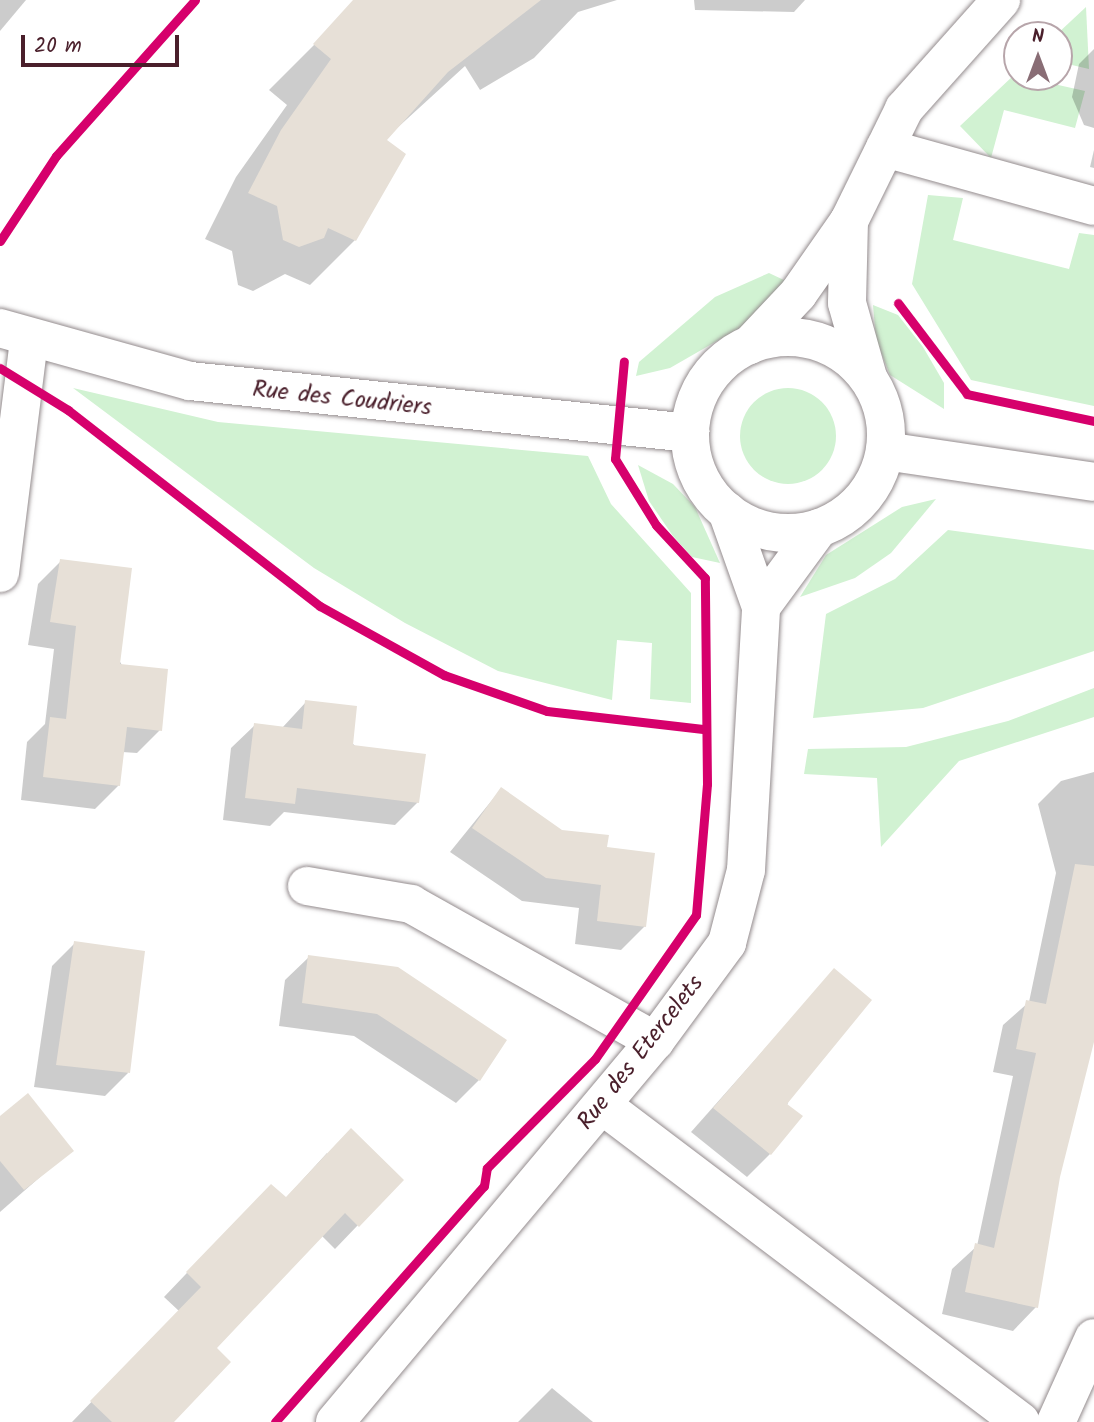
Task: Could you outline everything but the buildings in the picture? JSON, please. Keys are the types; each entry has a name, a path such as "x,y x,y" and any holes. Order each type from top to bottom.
{"street":[{"path":"819,528 765,531 727,511 695,468 690,433 710,375 750,345 798,294 849,221 885,148 940,61 1001,0"},
{"path":"885,148 1094,206"},
{"path":"761,607 819,528 866,496 885,451 883,412 869,379 847,303 849,221"},
{"path":"0,573 15,335"},
{"name":"Rue des Coudriers","path":"15,335 190,381 690,433"},
{"path":"750,345 780,337 811,340 831,346 869,379"},
{"path":"885,451 1094,482"},
{"name":"Rue des Etercelets","path":"335,1422 655,1041 727,943 740,906 761,607 727,511"},
{"path":"307,886 411,904 655,1041"},
{"path":"602,1105 1021,1422"},
{"path":"1056,1422 1094,1338"}],"green space":[{"path":"1086,7 1089,69 1073,65 1071,21"},
{"path":"1003,85 1003,91 1073,91 1073,88 1085,91 1075,128 1004,110 991,158 960,126"},
{"path":"928,195 963,198 953,240 1069,269 1079,233 1094,235 1094,406 971,380 912,284"},
{"path":"769,273 786,281 757,318 670,368 636,376 639,362 715,297"},
{"path":"873,305 898,315 923,347 944,383 944,409 890,375 876,340"},
{"path":"73,388 218,422 588,456 611,504 691,593 691,703 650,699 652,643 617,640 612,700 498,671 405,623 314,568"},
{"path":"788,388 806,392 822,402 832,418 836,436 832,454 822,470 806,480 788,484 770,480 754,470 744,454 740,436 744,418 754,402 770,392"},
{"path":"638,465 673,484 695,507 720,563 692,557 673,536 649,501"},
{"path":"936,499 891,553 855,578 800,597 826,555 902,507"},
{"path":"948,530 1094,550 1094,651 923,708 813,718 826,614 895,579"},
{"path":"1094,688 1094,717 959,761 881,847 877,778 804,774 808,749 906,747 1008,721"}],"cycle path":[{"path":"0,241 56,156 195,0"},
{"path":"898,303 967,394 1094,421"},
{"path":"275,1422 484,1186 487,1168 595,1059 696,915 707,784 705,578 656,525 615,459 624,361"},
{"path":"0,368 68,410 320,606 444,675 547,711 703,729"}]}
